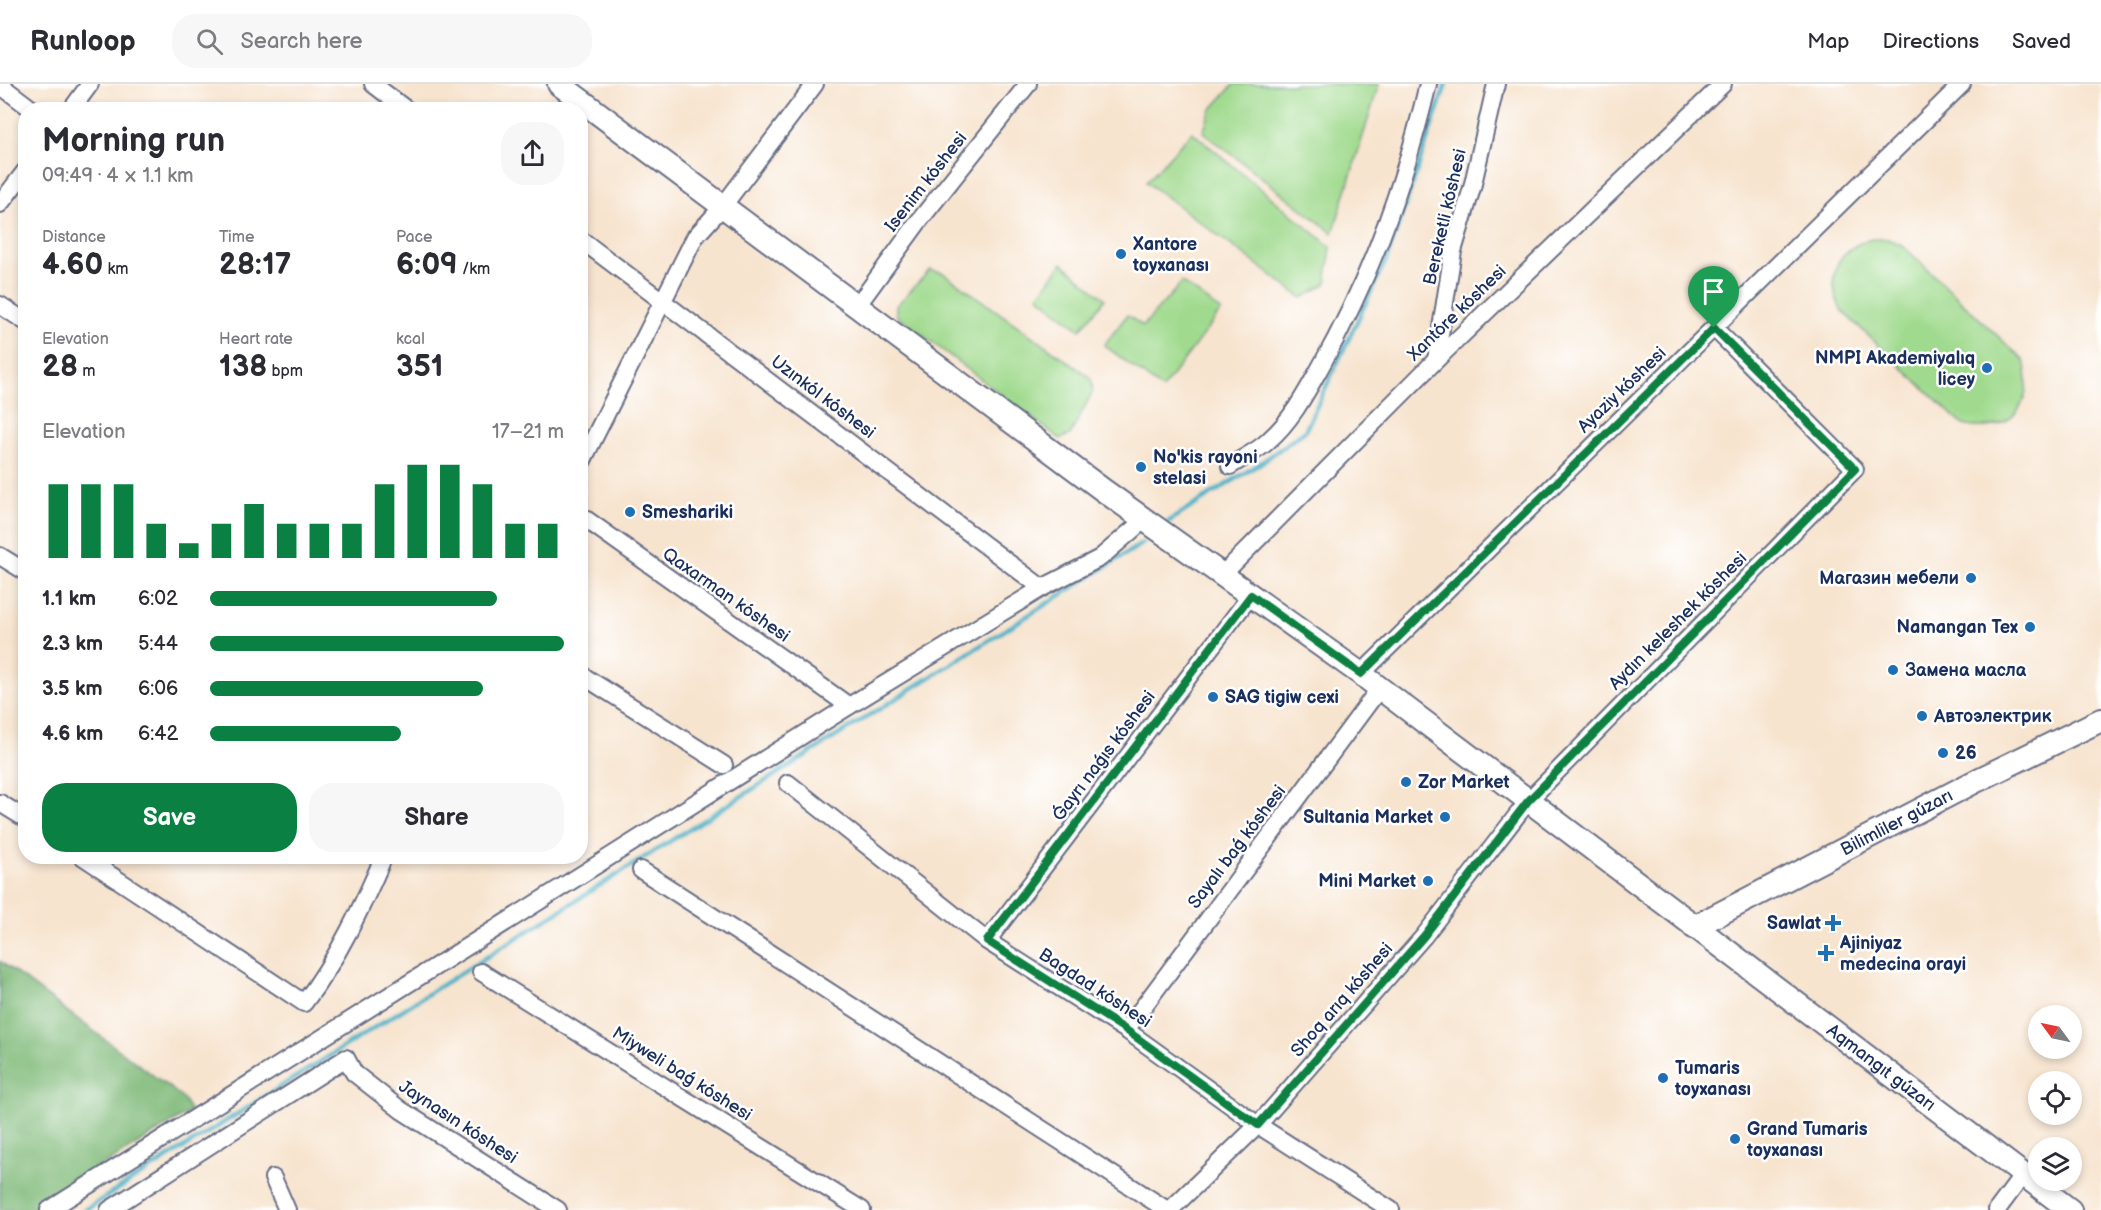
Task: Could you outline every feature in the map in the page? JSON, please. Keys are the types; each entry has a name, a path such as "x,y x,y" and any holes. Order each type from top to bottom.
{"main road":[{"name":"Aqmangıt gúzarı","path":"559,84 583,102"},
{"name":"Aqmangıt gúzarı","path":"588,106 1144,520 1361,674 2070,1210"},
{"name":"Bilimliler gúzarı","path":"1694,927 1978,780 2101,720"}],"street":[{"path":"77,102 90,84"},
{"path":"373,84 397,102"},
{"path":"588,450 695,237 723,206 815,84"},
{"name":"Isenim kóshesi","path":"857,306 919,221 1028,84"},
{"path":"1230,466 1268,442 1297,409 1330,350 1366,279 1419,120 1428,84"},
{"name":"Bereketli kóshesi","path":"1436,360 1453,251 1472,188 1496,84"},
{"name":"Xantóre kóshesi","path":"1222,574 1436,360 1723,84"},
{"name":"Ayaziy kóshesi","path":"1361,674 1962,84"},
{"path":"0,85 22,102"},
{"path":"0,204 18,180"},
{"name":"Uzınkól kóshesi","path":"588,245 1042,588"},
{"path":"0,305 18,317"},
{"name":"Aydın keleshek kóshesi","path":"1528,801 1855,469 1714,328"},
{"path":"49,1210 849,706 1042,588 1100,558 1144,520"},
{"name":"Qaxarman kóshesi","path":"588,521 849,706"},
{"path":"0,556 18,567"},
{"name":"Ǵayrı naǵıs kóshesi","path":"987,941 1251,595"},
{"path":"588,680 724,765"},
{"name":"Sayalı baǵ kóshesi","path":"1126,1030 1379,688"},
{"name":"Bagdad kóshesi","path":"788,783 987,941 1126,1030 1258,1125 1391,1210"},
{"name":"Shoq arıq kóshesi","path":"1168,1210 1258,1125 1424,936 1528,801"},
{"path":"0,803 18,814"},
{"path":"94,864 304,1003 331,968 380,864"},
{"path":"641,870 1168,1210"},
{"name":"Miyweli baǵ kóshesi","path":"481,972 862,1210"},
{"name":"Jaynasın kóshesi","path":"109,1210 346,1058 354,1073 401,1110 558,1210"},
{"path":"1997,1210 2023,1175"},
{"path":"273,1178 287,1210"}],"green space":[{"path":"1234,84 1379,84 1333,233 1203,132 1210,111"},
{"path":"1192,132 1331,247 1326,284 1302,298 1146,182"},
{"path":"1872,239 1888,239 1902,245 2024,361 2027,377 2026,392 2015,414 1993,426 1963,425 1841,310 1834,286 1837,265 1850,249"},
{"path":"1062,263 1105,299 1080,330 1038,296"},
{"path":"930,270 943,273 1091,378 1093,391 1070,435 1060,439 896,315 896,306"},
{"path":"1182,282 1221,311 1162,389 1104,345 1127,315 1143,326"},
{"path":"0,961 182,1097 191,1111 31,1210 0,1210"}],"waterway":[{"path":"1163,525 1262,462 1305,431 1388,256 1446,84"},
{"path":"85,1210 1143,543"}],"place":[{"name":"Xantore toyxanası","path":"1121,254"},
{"name":"NMPI Akademiyalıq licey","path":"1987,368"},
{"name":"No'kis rayoni stelasi","path":"1141,467"},
{"name":"Smeshariki","path":"630,512"},
{"name":"Магазин мебели","path":"1971,578"},
{"name":"Namangan Tex","path":"2030,627"},
{"name":"Замена масла","path":"1893,670"},
{"name":"SAG tigiw cexi","path":"1213,697"},
{"name":"Автоэлектрик","path":"1922,716"},
{"name":"26","path":"1943,753"},
{"name":"Zor Market","path":"1406,782"},
{"name":"Sultania Market","path":"1445,817"},
{"name":"Mini Market","path":"1428,881"},
{"name":"Sawlat","path":"1833,923"},
{"name":"Ajiniyaz medecina orayi","path":"1826,953"},
{"name":"Tumaris toyxanası","path":"1663,1078"},
{"name":"Grand Tumaris toyxanası","path":"1735,1139"}],"route":[{"path":"1714,328 1855,469 1528,801 1424,936 1258,1125 1126,1030 987,941 1251,595 1361,674 1714,328"}]}
